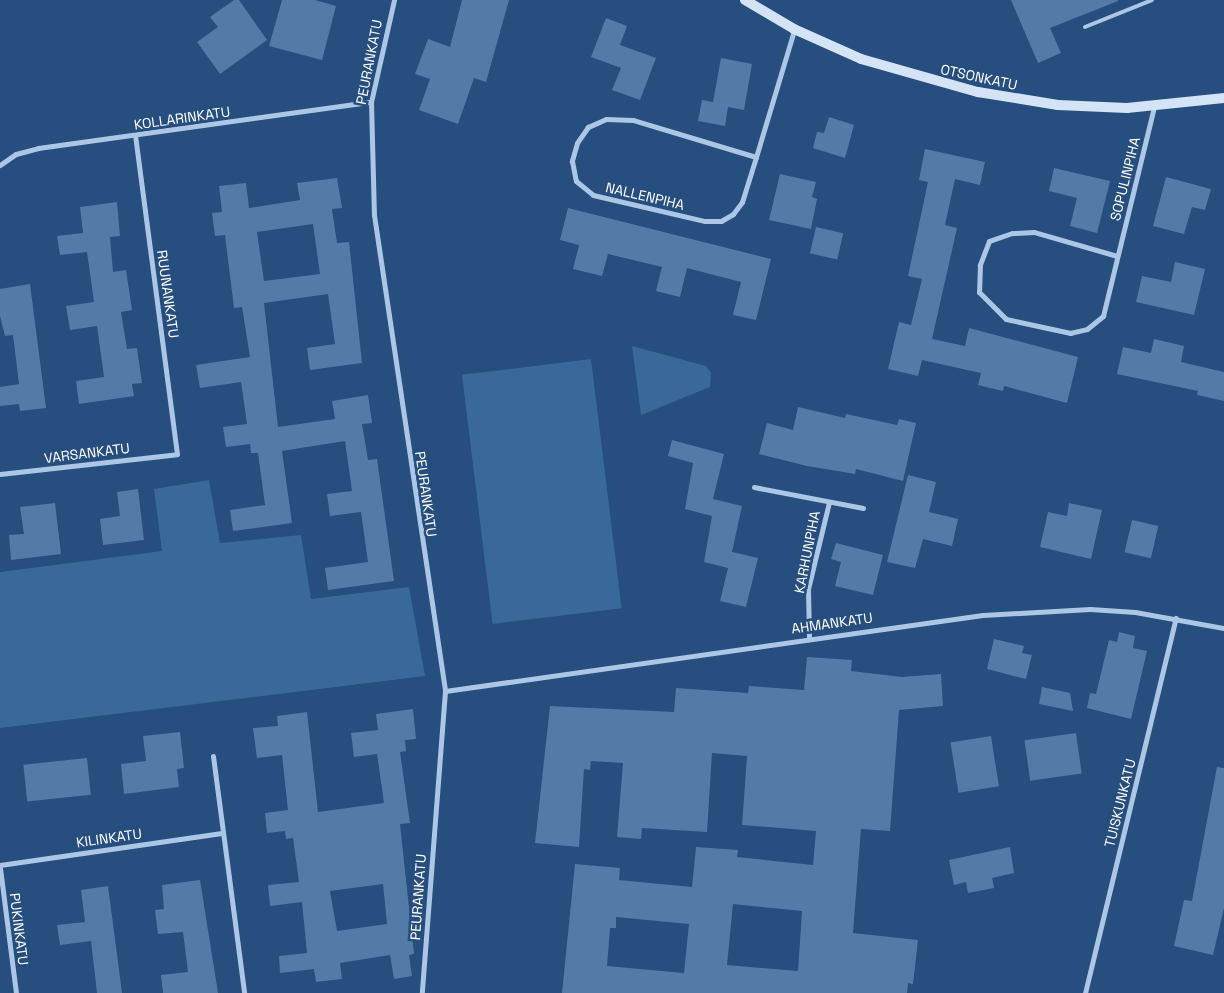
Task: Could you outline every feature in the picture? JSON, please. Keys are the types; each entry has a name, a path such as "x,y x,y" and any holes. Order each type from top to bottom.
{"street":[{"name":"PEURANKATU","path":"394,0 371,102 374,214 445,691 422,993"},
{"name":"OTSONKATU","path":"745,0 794,29 903,73 978,92 1058,105 1154,107 1224,98"},
{"name":"NALLENPIHA","path":"756,157 632,120 606,119 588,127 577,143 572,161 576,181 593,195 705,221 721,221 742,202 756,157 794,29"},
{"name":"KOLLARINKATU","path":"0,165 30,149 371,102"},
{"name":"SOPULINPIHA","path":"1117,256 1034,232 1012,233 989,241 980,266 979,292 1006,319 1070,333 1087,329 1102,316 1117,256 1154,107"},
{"name":"RUUNANKATU","path":"135,136 177,454"},
{"name":"VARSANKATU","path":"0,474 177,454"},
{"name":"KARHUNPIHA","path":"754,487 863,508"},
{"name":"KARHUNPIHA","path":"809,637 808,589 829,502"},
{"name":"AHMANKATU","path":"445,691 809,637 1051,610 1090,609 1176,618 1224,628"},
{"name":"TUISKUNKATU","path":"1086,993 1176,618"},
{"path":"213,756 244,993"},
{"name":"KILINKATU","path":"0,867 222,833"},
{"name":"PUKINKATU","path":"0,867 16,993"}],"lane":[{"path":"1086,27 1152,0"}],"shaded area":[{"path":"632,346 706,366 711,373 710,387 641,415"},
{"path":"591,359 622,608 493,624 462,375"},
{"path":"209,480 220,543 301,535 311,599 409,587 425,676 0,728 0,572 162,551 154,489"}],"building":[{"path":"234,0 239,0 267,40 220,74 197,42 218,27 210,17"},
{"path":"282,0 315,0 336,6 322,60 269,46"},
{"path":"462,0 509,0 486,82 474,78 458,124 419,110 430,79 415,74 428,39 450,47"},
{"path":"1011,0 1118,1 1050,28 1061,53 1038,63"},
{"path":"606,18 627,26 620,45 656,58 640,100 612,90 621,68 591,57"},
{"path":"721,58 752,64 744,110 728,107 725,126 698,121 702,100 713,102"},
{"path":"829,117 854,125 845,158 813,148 817,132 824,133"},
{"path":"925,149 985,162 980,185 955,179 945,225 957,228 932,339 965,346 969,328 1078,357 1067,403 1004,386 1003,391 978,385 981,373 922,360 918,376 888,369 899,322 911,325 922,279 908,276 928,182 919,180"},
{"path":"1054,168 1110,181 1097,233 1070,226 1077,198 1049,191"},
{"path":"780,174 816,182 812,197 817,199 811,229 769,220"},
{"path":"1166,177 1211,189 1205,210 1192,207 1184,234 1153,226"},
{"path":"337,178 342,208 332,209 337,243 349,242 362,363 310,370 307,348 335,344 328,294 264,303 278,427 335,419 332,401 368,395 372,423 362,424 368,460 377,459 394,581 328,590 325,568 368,562 361,512 330,516 327,494 352,491 345,441 282,451 292,523 233,531 230,510 265,505 258,453 251,453 250,444 226,447 223,427 247,424 241,382 200,388 196,365 250,357 242,307 234,308 225,235 215,236 212,213 222,212 219,186 246,183 249,208 300,200 297,183","holes":["313,224 320,274 264,281 257,232"]},
{"path":"117,202 120,236 110,237 113,272 126,270 132,310 121,312 127,349 137,348 142,383 132,384 134,396 79,404 76,381 104,377 97,326 70,330 66,306 94,302 87,252 60,255 57,236 83,233 80,207"},
{"path":"568,208 771,259 756,320 733,315 741,282 687,268 680,297 656,291 662,267 608,254 602,276 573,269 579,245 560,240"},
{"path":"816,227 843,233 837,260 810,253"},
{"path":"1175,262 1205,269 1194,315 1136,302 1142,276 1171,282"},
{"path":"30,284 46,408 20,411 19,404 0,406 0,387 19,384 13,335 5,336 0,316 0,289"},
{"path":"1154,339 1184,346 1181,362 1224,372 1224,401 1197,395 1198,391 1117,374 1123,347 1151,353"},
{"path":"798,407 845,418 846,414 897,425 899,419 916,423 903,481 856,469 855,474 807,466 759,454 767,423 793,430"},
{"path":"672,440 724,454 713,499 742,506 732,552 758,558 746,607 720,601 728,568 704,562 712,516 685,509 693,463 668,456"},
{"path":"908,475 936,482 929,512 958,519 952,546 923,539 915,568 887,562"},
{"path":"138,489 144,540 103,545 100,519 120,516 117,492"},
{"path":"55,503 61,554 11,560 9,535 24,534 20,507"},
{"path":"1069,503 1102,510 1091,559 1040,547 1048,512 1067,516"},
{"path":"1132,520 1158,526 1151,558 1125,552"},
{"path":"836,543 883,555 873,595 835,586 841,562 831,559"},
{"path":"1119,632 1135,636 1133,648 1147,651 1131,719 1087,708 1090,693 1096,694 1109,640 1117,642"},
{"path":"994,639 1024,646 1022,653 1032,655 1026,679 987,669"},
{"path":"807,657 852,660 851,671 902,677 941,674 943,706 899,710 890,831 861,829 853,933 918,940 913,984 908,983 907,993 562,993 575,864 620,868 619,880 692,887 696,847 738,850 737,857 813,865 816,831 742,825 747,756 712,753 707,832 642,828 641,839 617,837 623,763 591,761 590,770 584,769 579,847 535,843 550,706 674,712 676,688 748,693 749,686 804,690","holes":["733,904 802,911 798,971 727,965","616,917 689,924 684,973 607,966 610,928 616,928"]},
{"path":"1042,687 1070,693 1073,711 1039,704"},
{"path":"413,709 416,739 405,740 406,751 400,752 410,823 400,824 414,954 409,955 412,976 394,979 390,955 340,963 342,979 316,982 314,969 280,973 279,956 307,953 302,902 270,906 268,885 299,882 293,838 286,839 285,831 267,833 265,813 288,810 282,755 257,758 253,728 278,726 277,716 307,712 318,812 384,803 377,754 354,757 351,733 378,730 376,714","holes":["383,884 387,924 337,931 330,891"]},
{"path":"180,732 184,768 177,769 179,787 124,794 121,764 146,761 143,736"},
{"path":"1076,733 1082,774 1030,781 1025,740"},
{"path":"991,736 999,786 958,793 951,742"},
{"path":"87,758 91,795 27,801 23,765"},
{"path":"1217,767 1224,768 1224,908 1213,955 1174,946 1184,900 1192,901"},
{"path":"1010,847 1014,873 992,878 994,888 968,893 966,882 954,885 949,860"},
{"path":"200,880 218,993 163,993 161,975 188,972 183,932 158,934 155,910 164,909 162,885"},
{"path":"108,886 122,993 97,993 91,941 60,945 57,925 85,922 81,890"}]}
